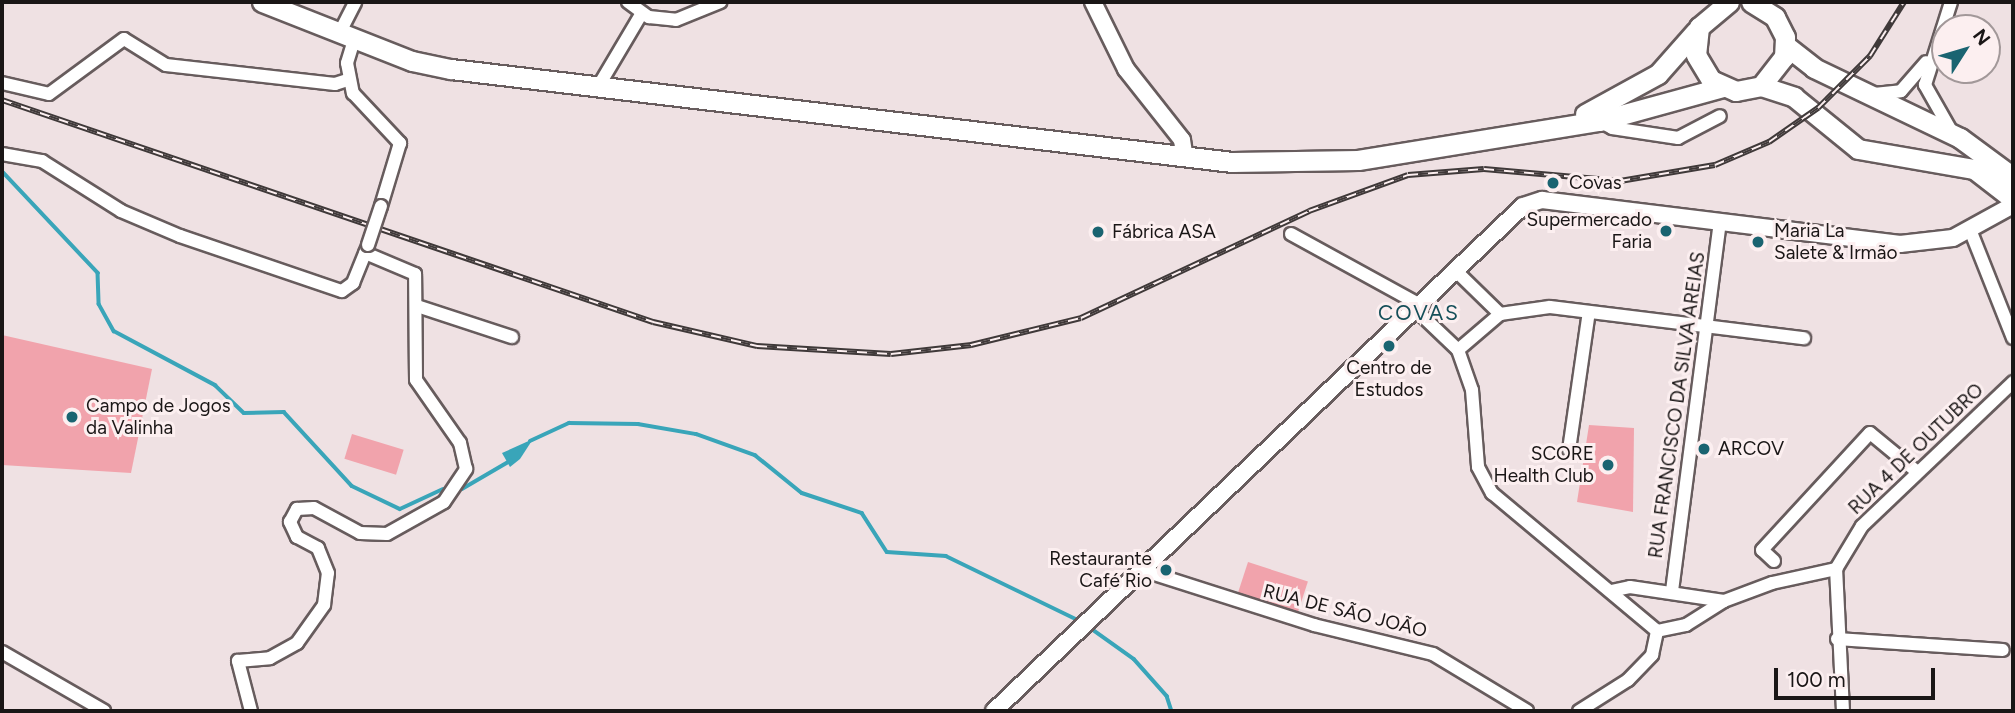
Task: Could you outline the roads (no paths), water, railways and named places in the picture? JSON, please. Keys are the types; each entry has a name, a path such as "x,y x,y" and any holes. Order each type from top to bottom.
{"main road":[{"path":"262,2 346,37 450,69 1185,158 1331,162 1599,121 1702,88 1761,86 1794,97 1858,149 1974,169 2013,199"},
{"path":"1093,2 1126,69 1182,140 1185,158"},
{"path":"1532,132 1637,89 1684,50 1699,27 1728,2"},
{"path":"1751,2 1814,68 1960,138 2013,177"},
{"path":"1761,86 1779,69 1784,37 1781,2"},
{"path":"1699,27 1701,69 1723,87"},
{"path":"994,711 1523,206 1542,200 1900,244 1936,244 1971,232 2013,205"}],"street":[{"path":"2,154 42,161 121,211 180,236 342,291 353,283 400,143 347,80 346,37 355,2"},
{"path":"628,2 642,13 660,20 689,19 720,2"},
{"path":"1867,93 1901,91 1928,59 1951,2"},
{"path":"598,87 642,13"},
{"path":"2,83 49,94 124,39 166,65 335,84 347,80"},
{"path":"1928,59 1929,102 1960,138"},
{"path":"1599,121 1678,138 1720,116"},
{"name":"RUA FRANCISCO DA SILVA AREIAS","path":"1672,592 1720,223"},
{"path":"1971,232 2013,338"},
{"path":"1291,234 1418,307 1458,350 1472,390 1478,467 1492,493 1657,631"},
{"path":"251,711 238,661 270,658 297,643 324,605 328,573 318,548 297,537 290,522 297,509 314,508 360,533 387,534 444,502 466,469 460,443 416,380 417,306 413,270 366,249"},
{"path":"1456,271 1500,314"},
{"path":"417,306 512,337"},
{"path":"1458,350 1500,314 1550,307 1804,338"},
{"path":"1569,450 1589,312"},
{"name":"RUA 4 DE OUTUBRO","path":"1836,569 1862,526 1916,471 2013,382"},
{"path":"1774,561 1762,550 1870,433 1916,471"},
{"path":"1657,631 1686,625 1724,601 1836,569 1837,639 1843,711"},
{"name":"RUA DE SÃO JOÃO","path":"1142,570 1314,625 1433,654 1527,711"},
{"path":"1611,591 1672,592 1724,601"},
{"path":"1579,711 1628,680 1652,655 1657,631"},
{"path":"1837,639 2003,650"},
{"path":"2,652 104,711"}],"water":[{"path":"533,439 520,459 510,467 502,453"}],"waterway":[{"path":"2,171 98,273 99,304 114,331 215,385 244,413 284,412 352,486 400,509 443,489"},
{"path":"530,441 569,423 638,424 696,434 755,455 802,493 862,513 887,552 946,556 1080,621"},
{"path":"462,489 510,461"},
{"path":"1089,627 1134,659 1167,696 1172,711"}],"railway":[{"path":"2,100 653,322 757,346 891,354 971,345 1081,318 1309,211 1408,175 1484,169 1620,181 1715,165 1769,142 1818,108 1870,56 1904,2"}],"place":[{"name":"Covas","path":"1553,183"},
{"name":"Supermercado Faria","path":"1666,231"},
{"name":"Fábrica ASA","path":"1098,232"},
{"name":"Maria La Salete & Irmão","path":"1758,242"},
{"name":"Centro de Estudos","path":"1389,346"},
{"name":"Campo de Jogos da Valinha","path":"72,417"},
{"name":"ARCOV","path":"1704,449"},
{"name":"SCORE Health Club","path":"1608,465"},
{"name":"Restaurante Café Rio","path":"1166,570"}],"district":[{"name":"COVAS","path":"1419,313"}]}
